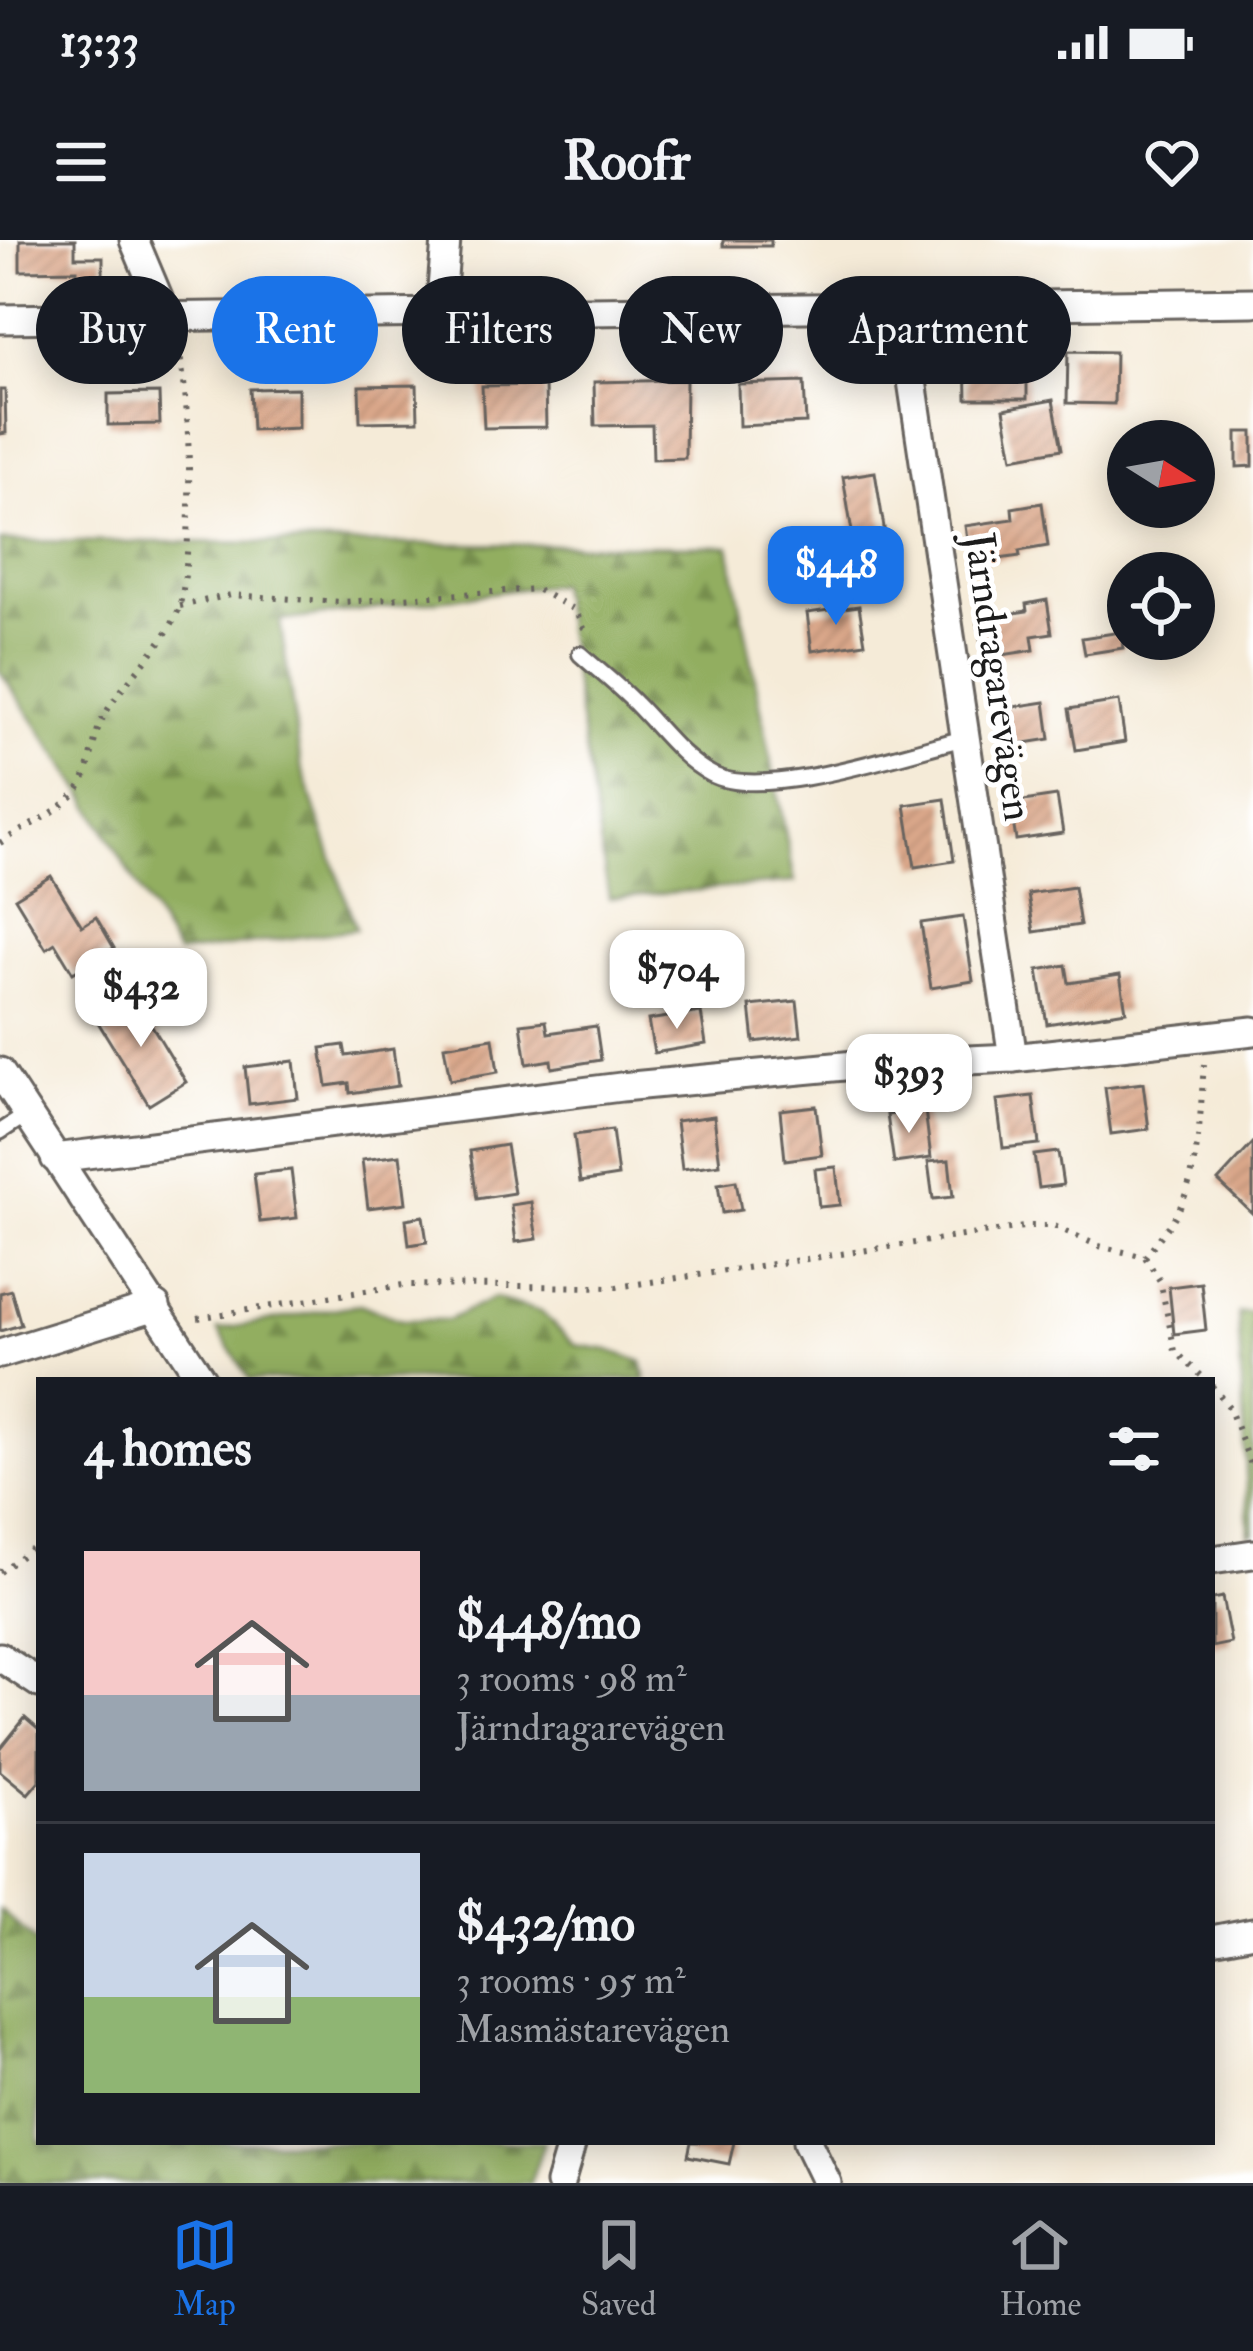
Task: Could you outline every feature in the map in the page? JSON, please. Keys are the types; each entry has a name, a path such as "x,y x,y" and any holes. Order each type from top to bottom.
{"street":[{"path":"134,240 149,276"},
{"path":"443,276 446,240"},
{"path":"1071,305 1253,302"},
{"path":"595,311 807,308"},
{"path":"188,316 402,313"},
{"path":"0,319 36,318"},
{"name":"Järndragarevägen","path":"912,384 1013,1058"},
{"path":"55,1158 621,1087 834,1066 1013,1058 1253,1031"},
{"path":"0,1072 200,1377"},
{"path":"0,1354 156,1306"},
{"path":"1215,1560 1253,1554"},
{"path":"0,1657 36,1680"},
{"path":"1215,1939 1253,1931"},
{"path":"560,2183 571,2145"},
{"path":"808,2145 827,2183"}],"lane":[{"path":"580,655 692,760 726,780 780,782 965,737"},
{"path":"0,1132 26,1115"}],"path":[{"path":"0,842 80,788 108,710 166,633 180,606 186,550 185,384"},
{"path":"180,606 231,596 343,602 536,589 560,598 582,617 586,642 580,655"},
{"path":"1144,1257 1176,1215 1184,1195 1207,1037"},
{"path":"182,1321 404,1285 617,1287 1054,1226 1112,1250 1144,1257 1160,1281 1175,1352 1202,1377"},
{"path":"1215,1390 1229,1407 1253,1470"},
{"path":"0,1572 36,1545"}],"green space":[{"path":"0,541 729,546 795,882 609,898 558,584 280,621 301,766 356,929 177,954 82,791 0,671"},
{"path":"494,1298 541,1312 575,1345 642,1362 645,1377 248,1377 218,1330 360,1304 401,1320 447,1320"},
{"path":"1253,1312 1253,1533 1249,1534 1238,1313"},
{"path":"0,1910 36,1942 36,2145 543,2145 530,2183 0,2183"}],"building":[{"path":"20,240 75,240 75,257 103,257 103,276 77,276 77,270 20,271"},
{"path":"723,240 771,240 771,246 723,246"},
{"path":"1071,351 1115,352 1114,404 1067,403"},
{"path":"595,382 686,384 685,458 653,459 652,425 595,426"},
{"path":"804,382 806,423 739,426 738,384"},
{"path":"967,384 1027,384 1027,399 967,399"},
{"path":"417,385 418,421 360,422 359,386"},
{"path":"545,385 546,427 484,428 482,386"},
{"path":"298,388 298,428 252,430 250,389"},
{"path":"0,390 5,390 6,433 0,434"},
{"path":"159,393 160,424 108,425 108,394"},
{"path":"1053,400 1062,449 1013,458 1004,409"},
{"path":"1237,432 1253,432 1253,466 1237,467"},
{"path":"875,472 885,534 872,536 876,556 852,560 843,477"},
{"path":"1042,503 1048,546 1019,551 1020,556 971,563 965,526 1013,519 1012,508"},
{"path":"1047,600 1052,633 1032,636 1034,650 983,658 977,619 1027,611 1026,604"},
{"path":"859,606 865,643 812,651 807,613"},
{"path":"1107,634 1107,651 1085,654 1082,638"},
{"path":"1119,701 1125,742 1076,750 1069,709"},
{"path":"1045,702 1050,739 1000,747 994,710"},
{"path":"1057,796 1063,833 1016,840 1010,803"},
{"path":"945,799 954,861 915,867 905,805"},
{"path":"51,876 82,926 96,917 114,948 73,973 55,943 46,949 15,898"},
{"path":"1074,887 1080,925 1034,932 1028,894"},
{"path":"963,917 973,981 931,988 921,923"},
{"path":"1066,965 1069,983 1120,975 1126,1011 1047,1024 1038,970"},
{"path":"134,996 186,1082 149,1105 96,1019"},
{"path":"797,1001 801,1036 754,1042 750,1006"},
{"path":"701,1012 706,1044 654,1053 648,1020"},
{"path":"546,1021 548,1033 596,1026 601,1060 552,1068 551,1060 527,1064 521,1024"},
{"path":"493,1038 498,1072 450,1080 444,1046"},
{"path":"344,1045 346,1056 393,1049 398,1086 350,1093 349,1083 327,1086 321,1048"},
{"path":"294,1061 298,1098 249,1104 245,1067"},
{"path":"1143,1083 1149,1129 1111,1134 1105,1088"},
{"path":"1033,1096 1039,1144 1003,1148 997,1100"},
{"path":"816,1106 822,1155 785,1160 780,1110"},
{"path":"925,1110 931,1158 894,1163 887,1115"},
{"path":"714,1116 720,1164 682,1169 676,1121"},
{"path":"612,1130 618,1176 580,1182 574,1135"},
{"path":"1253,1143 1253,1214 1218,1181"},
{"path":"506,1145 514,1193 477,1199 470,1151"},
{"path":"1058,1152 1063,1185 1039,1188 1034,1155"},
{"path":"400,1155 406,1203 368,1208 362,1160"},
{"path":"949,1160 953,1197 933,1199 928,1162"},
{"path":"836,1167 840,1205 819,1207 815,1169"},
{"path":"291,1170 297,1218 260,1222 254,1174"},
{"path":"736,1181 741,1210 722,1213 718,1184"},
{"path":"531,1202 537,1239 516,1242 511,1205"},
{"path":"423,1216 427,1242 409,1245 406,1219"},
{"path":"1201,1283 1206,1330 1174,1334 1169,1287"},
{"path":"11,1290 21,1325 0,1331 0,1293"},
{"path":"1222,1597 1231,1643 1215,1646 1215,1598"},
{"path":"25,1718 36,1727 36,1785 28,1794 0,1771 0,1749"},
{"path":"690,2145 733,2145 729,2164 688,2156"}]}
